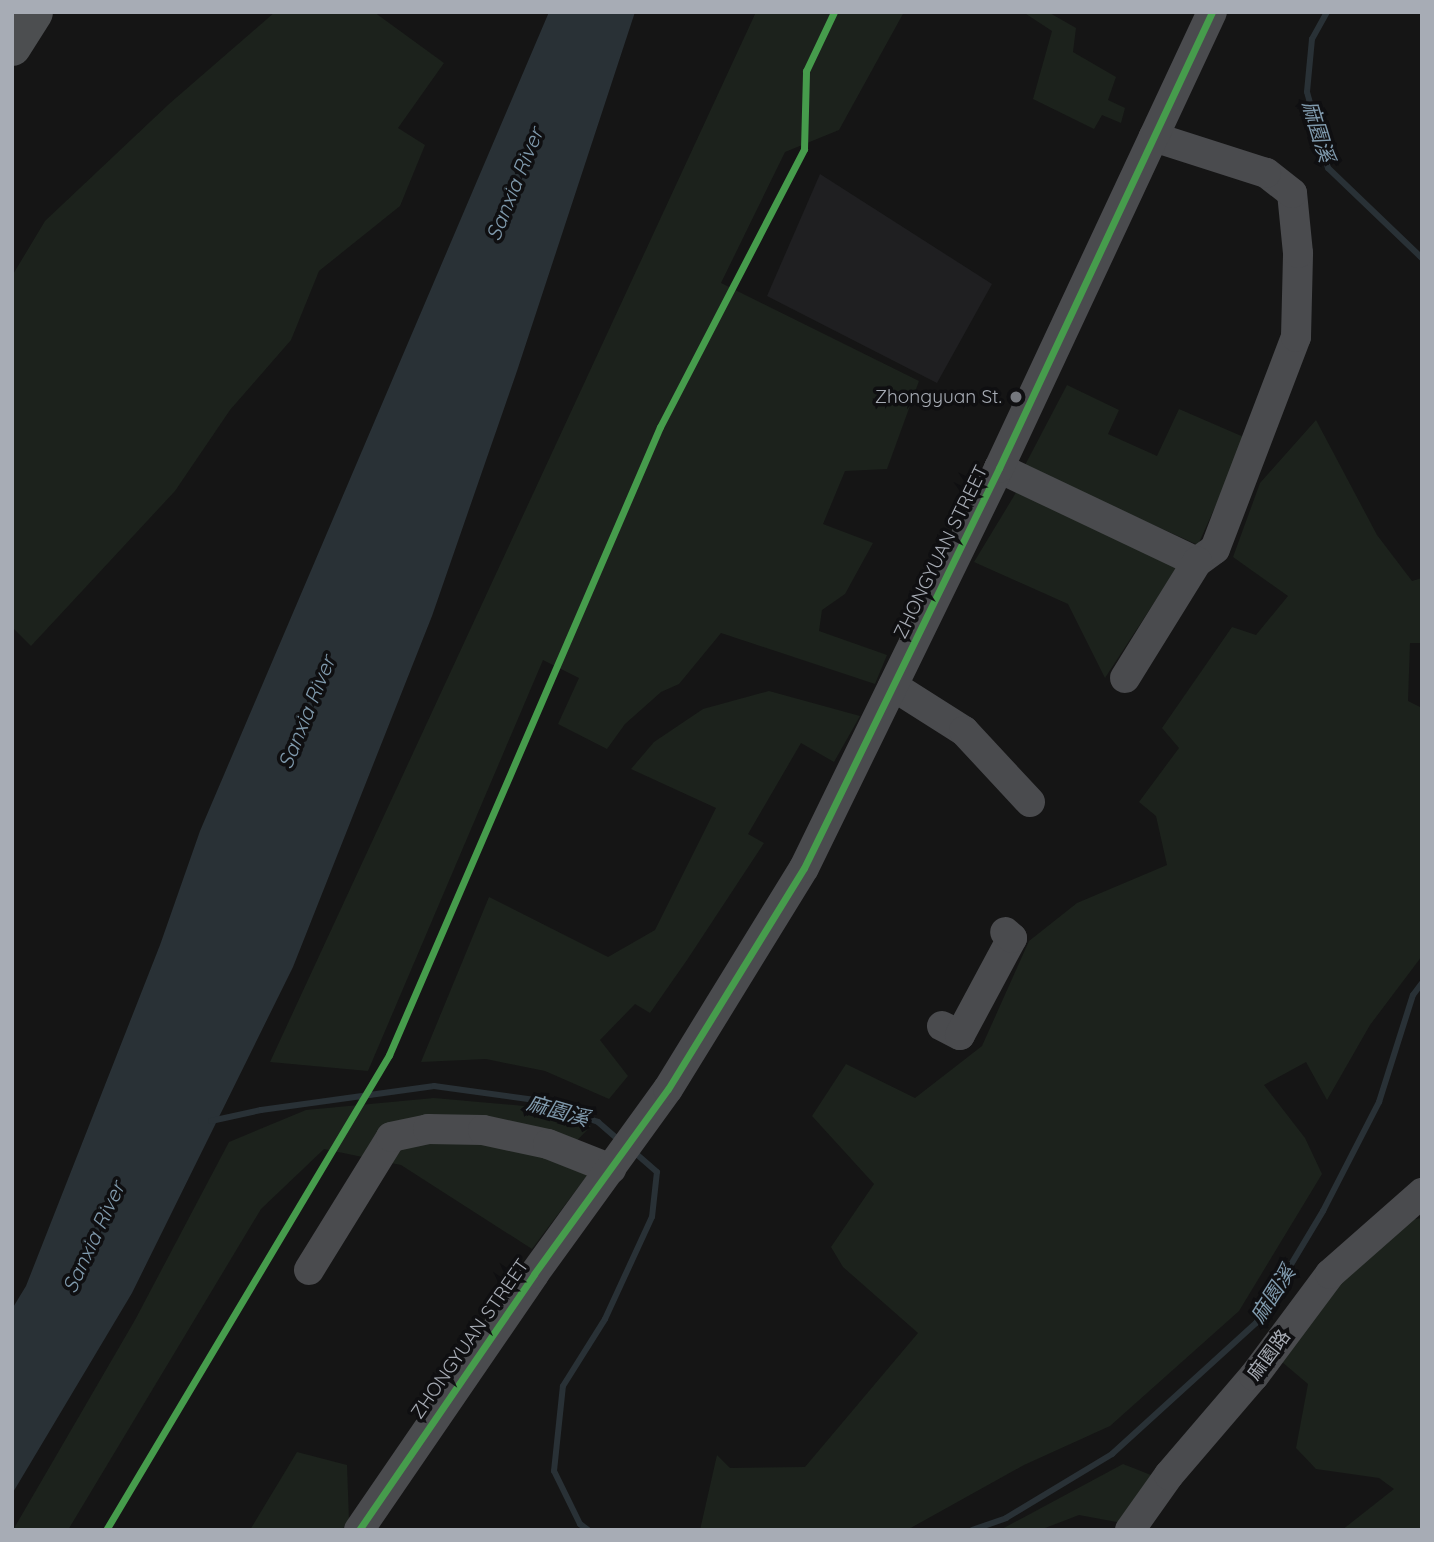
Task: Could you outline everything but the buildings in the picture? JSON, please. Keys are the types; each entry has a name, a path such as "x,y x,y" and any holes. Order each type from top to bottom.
{"main road":[{"path":"12,47 34,12"}],"street":[{"name":"ZHONGYUAN STREET","path":"359,1530 472,1363 668,1089 804,868 999,468 1212,12"},
{"path":"1125,678 1197,562 1215,549 1296,337 1298,253 1292,193 1266,173 1154,137"},
{"path":"999,468 1197,562"},
{"path":"893,686 964,731 1030,802"},
{"path":"942,1026 960,1035 1012,938 1005,932"},
{"path":"309,1270 391,1137 428,1129 483,1130 548,1144 611,1169"},
{"name":"麻園路","path":"1130,1530 1169,1475 1254,1376 1330,1274 1422,1193"}],"shaded area":[{"path":"275,12 374,12 444,63 398,128 425,145 400,206 319,271 291,340 230,410 175,491 31,646 12,627 12,276 45,221 169,104"},
{"path":"756,12 904,12 839,130 785,152 721,283 919,381 887,469 845,471 823,524 873,543 845,594 822,610 819,631 887,655 875,684 721,633 679,684 661,692 625,724 607,749 558,724 579,678 543,660 368,1071 270,1062"},
{"path":"1023,12 1048,12 1076,28 1073,52 1116,77 1108,100 1125,108 1121,123 1102,115 1094,129 1033,99 1052,31"},
{"path":"820,174 992,284 937,383 767,296"},
{"path":"1067,385 1119,410 1108,434 1157,456 1179,409 1246,438 1198,545 1024,467"},
{"path":"1316,420 1377,535 1412,581 1422,578 1422,643 1410,643 1408,701 1422,708 1422,956 1370,1025 1327,1100 1306,1062 1264,1085 1305,1138 1322,1174 1239,1311 1110,1426 1024,1465 907,1530 700,1530 717,1455 730,1468 805,1467 918,1333 843,1267 831,1247 874,1184 812,1116 846,1064 915,1098 982,1046 1029,941 1077,903 1167,865 1156,816 1139,802 1179,748 1162,728 1232,627 1256,635 1288,596 1233,557 1260,483"},
{"path":"1020,486 1178,566 1105,678 1068,604 974,562"},
{"path":"769,691 860,716 834,762 801,743 748,834 764,843 687,960 650,1013 635,1004 600,1040 628,1076 609,1099 545,1071 486,1059 421,1062 489,897 608,957 655,930 716,808 631,769 654,742 703,709"},
{"path":"434,1098 535,1107 591,1126 562,1156 589,1173 532,1249 401,1165 324,1149 261,1209 68,1530 13,1530 135,1320 229,1142 306,1110"},
{"path":"1422,1218 1422,1530 1342,1530 1394,1489 1379,1478 1316,1469 1296,1448 1308,1384 1282,1362 1321,1298 1402,1221"},
{"path":"297,1452 347,1465 349,1520 342,1530 250,1530"},
{"path":"1123,1464 1156,1477 1122,1523 1079,1515 1040,1530 1000,1530"}],"water":[{"name":"Sanxia River","path":"549,12 635,12 517,371 432,616 293,967 132,1293 12,1494 12,1309 26,1286 160,945 200,831"}],"waterway":[{"name":"麻園溪","path":"1327,12 1312,39 1307,92 1328,168 1422,258"},
{"name":"麻園溪","path":"972,1530 1006,1518 1112,1454 1256,1323 1323,1211 1379,1102 1413,995 1422,983"},
{"name":"麻園溪","path":"211,1121 261,1110 434,1086 535,1100 598,1122 620,1141"},
{"name":"麻園溪","path":"588,1530 580,1524 554,1471 563,1386 605,1319 652,1217 657,1172 634,1152"}],"cycle path":[{"path":"106,1530 389,1055 660,427 804,149 806,71 834,12"},
{"path":"359,1530 534,1274 668,1089 804,868 999,468 1212,12"}],"place":[{"name":"Zhongyuan St.","path":"1016,397"}]}
